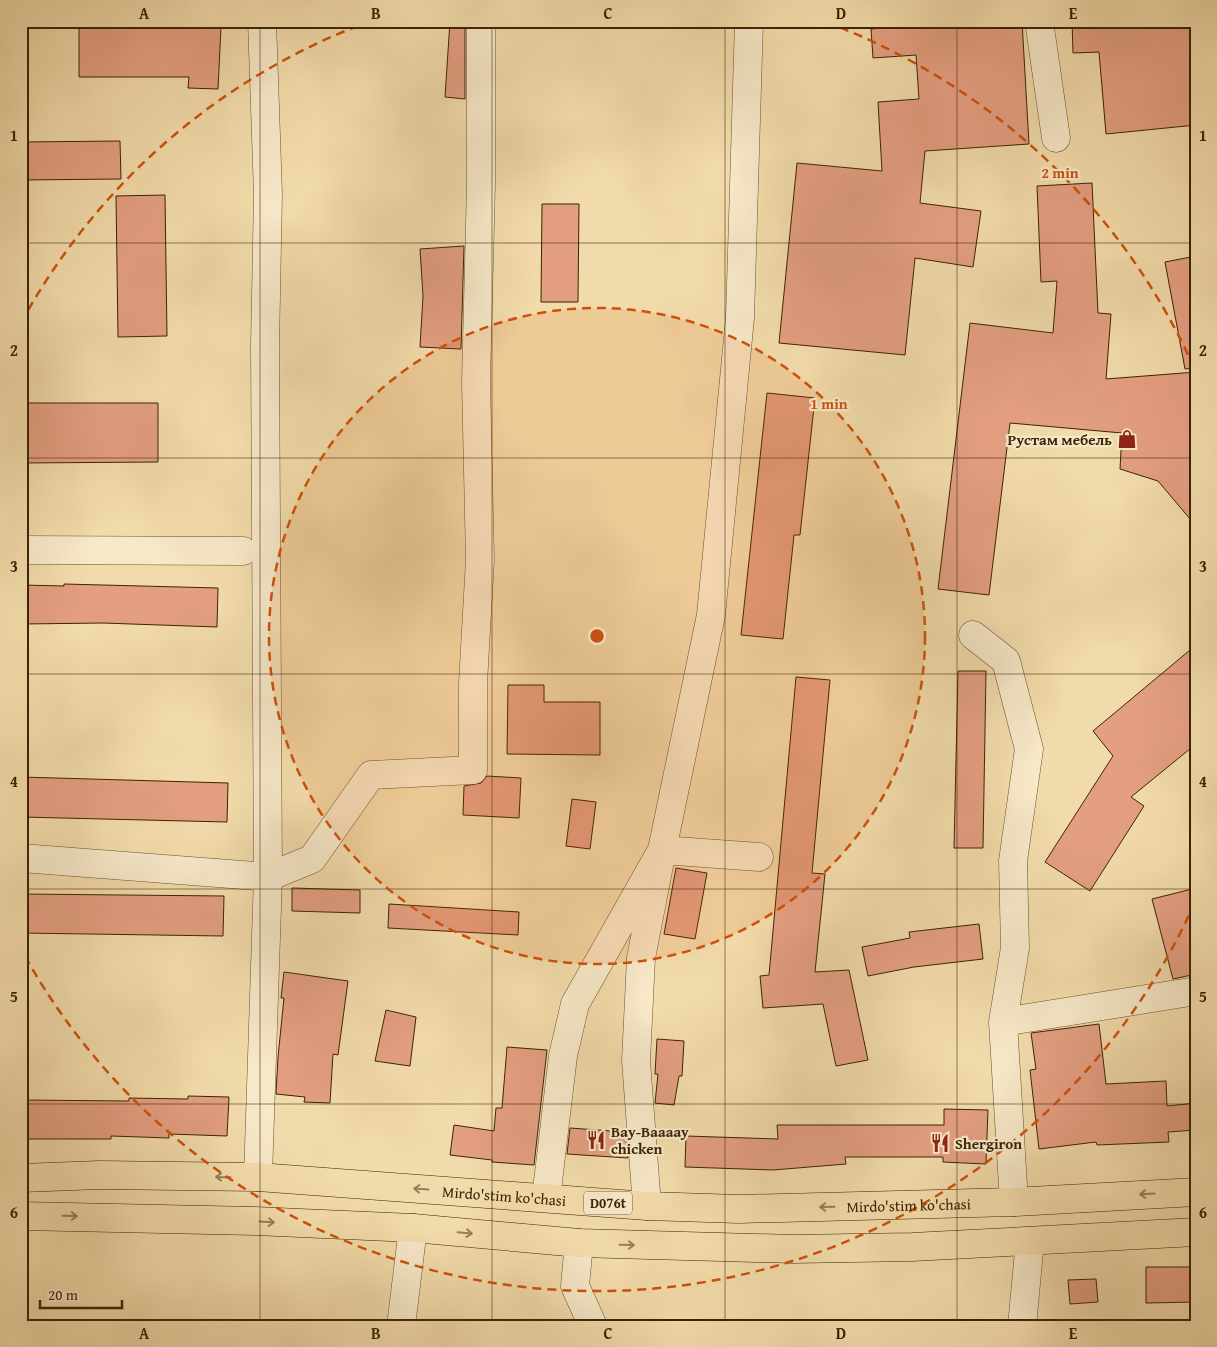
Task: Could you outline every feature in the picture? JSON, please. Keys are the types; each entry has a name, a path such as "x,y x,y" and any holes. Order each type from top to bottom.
{"main road":[{"name":"Mirdo'stim ko'chasi","path":"21,1178 100,1176 258,1177 647,1206 739,1208 1014,1202 1196,1192"},
{"path":"579,1243 581,1201"},
{"path":"21,1216 254,1221 413,1228 579,1243 794,1249 912,1248 1196,1232"}],"street":[{"path":"258,1177 268,877 265,346 268,194 262,21"},
{"path":"21,858 268,877 312,859 372,775 473,770 473,683 480,560 476,381 481,184 482,21"},
{"path":"647,1206 636,1061 641,958 711,615 740,318 749,21"},
{"path":"1039,21 1056,138"},
{"path":"21,550 244,551"},
{"path":"973,635 1006,661 1029,749 1013,861 1015,948 1003,1022 1014,1202"},
{"path":"662,850 759,857"},
{"path":"546,1198 563,1056 575,1004 662,850"},
{"path":"1003,1022 1196,991"},
{"path":"401,1326 413,1228"},
{"path":"1022,1326 1030,1241"},
{"path":"579,1243 575,1286 593,1326"}],"building":[{"path":"450,21 465,21 465,99 445,97"},
{"path":"964,21 1022,21 1029,144 925,151 920,203 981,211 973,267 915,258 905,355 779,343 797,163 882,171 878,102 919,99 916,55 873,58 871,29"},
{"path":"1072,21 1196,21 1196,125 1106,134 1099,52 1073,53"},
{"path":"221,27 218,89 188,88 189,77 79,77 79,28"},
{"path":"120,141 121,179 21,180 21,142"},
{"path":"1092,183 1098,313 1111,314 1106,379 1196,372 1196,526 1158,481 1120,469 1122,433 1010,423 989,595 938,589 970,323 1053,333 1057,281 1041,282 1037,186"},
{"path":"165,195 167,336 118,337 116,196"},
{"path":"542,204 579,204 578,302 541,302"},
{"path":"464,246 461,349 420,347 423,296 420,249"},
{"path":"1196,256 1196,368 1185,369 1165,262"},
{"path":"767,393 815,398 800,535 794,535 783,639 741,635"},
{"path":"21,403 158,403 158,462 21,463"},
{"path":"64,584 218,588 217,627 103,623 21,624 21,585 64,586"},
{"path":"1196,645 1196,744 1131,797 1144,806 1090,891 1045,862 1113,756 1093,731"},
{"path":"958,671 986,671 983,848 954,848"},
{"path":"796,677 830,680 812,873 825,874 815,972 849,970 868,1060 836,1066 823,1004 763,1008 760,976 769,975"},
{"path":"508,685 544,685 544,702 600,702 600,755 507,754"},
{"path":"487,776 521,778 519,818 463,815 464,786 481,783"},
{"path":"21,777 228,783 227,822 21,817"},
{"path":"572,799 596,802 590,849 566,846"},
{"path":"676,868 707,873 695,939 664,934"},
{"path":"292,888 360,890 360,913 292,911"},
{"path":"1196,888 1196,974 1173,979 1152,899"},
{"path":"21,894 224,896 223,936 21,933"},
{"path":"389,904 519,912 518,935 388,928"},
{"path":"979,924 983,959 914,967 868,976 862,947 910,938 909,932"},
{"path":"284,972 348,981 338,1055 333,1054 330,1103 304,1102 305,1097 276,1094 284,998 281,998"},
{"path":"386,1010 416,1017 410,1066 375,1061"},
{"path":"1099,1024 1106,1084 1166,1081 1167,1106 1196,1103 1196,1130 1168,1132 1169,1142 1097,1145 1096,1142 1039,1149 1030,1070 1036,1069 1031,1033"},
{"path":"657,1039 684,1041 682,1076 679,1076 674,1105 655,1103 658,1074 655,1074"},
{"path":"507,1047 547,1050 534,1165 492,1162 492,1160 450,1155 454,1125 494,1131 496,1108 502,1108"},
{"path":"188,1096 229,1097 227,1136 169,1134 169,1138 111,1136 111,1139 21,1139 21,1100 129,1101 129,1098 188,1099"},
{"path":"944,1109 988,1110 986,1164 943,1162 943,1157 845,1157 846,1164 773,1170 685,1167 686,1136 778,1139 777,1125 944,1125"},
{"path":"570,1128 626,1132 628,1158 567,1154"},
{"path":"1146,1267 1196,1267 1196,1302 1146,1303"},
{"path":"1096,1279 1098,1302 1070,1304 1068,1280"}],"place":[{"name":"Рустам мебель","path":"1127,439"},
{"name":"Bay-Baaaay chicken","path":"596,1140"},
{"name":"Shergiron","path":"940,1143"}]}
